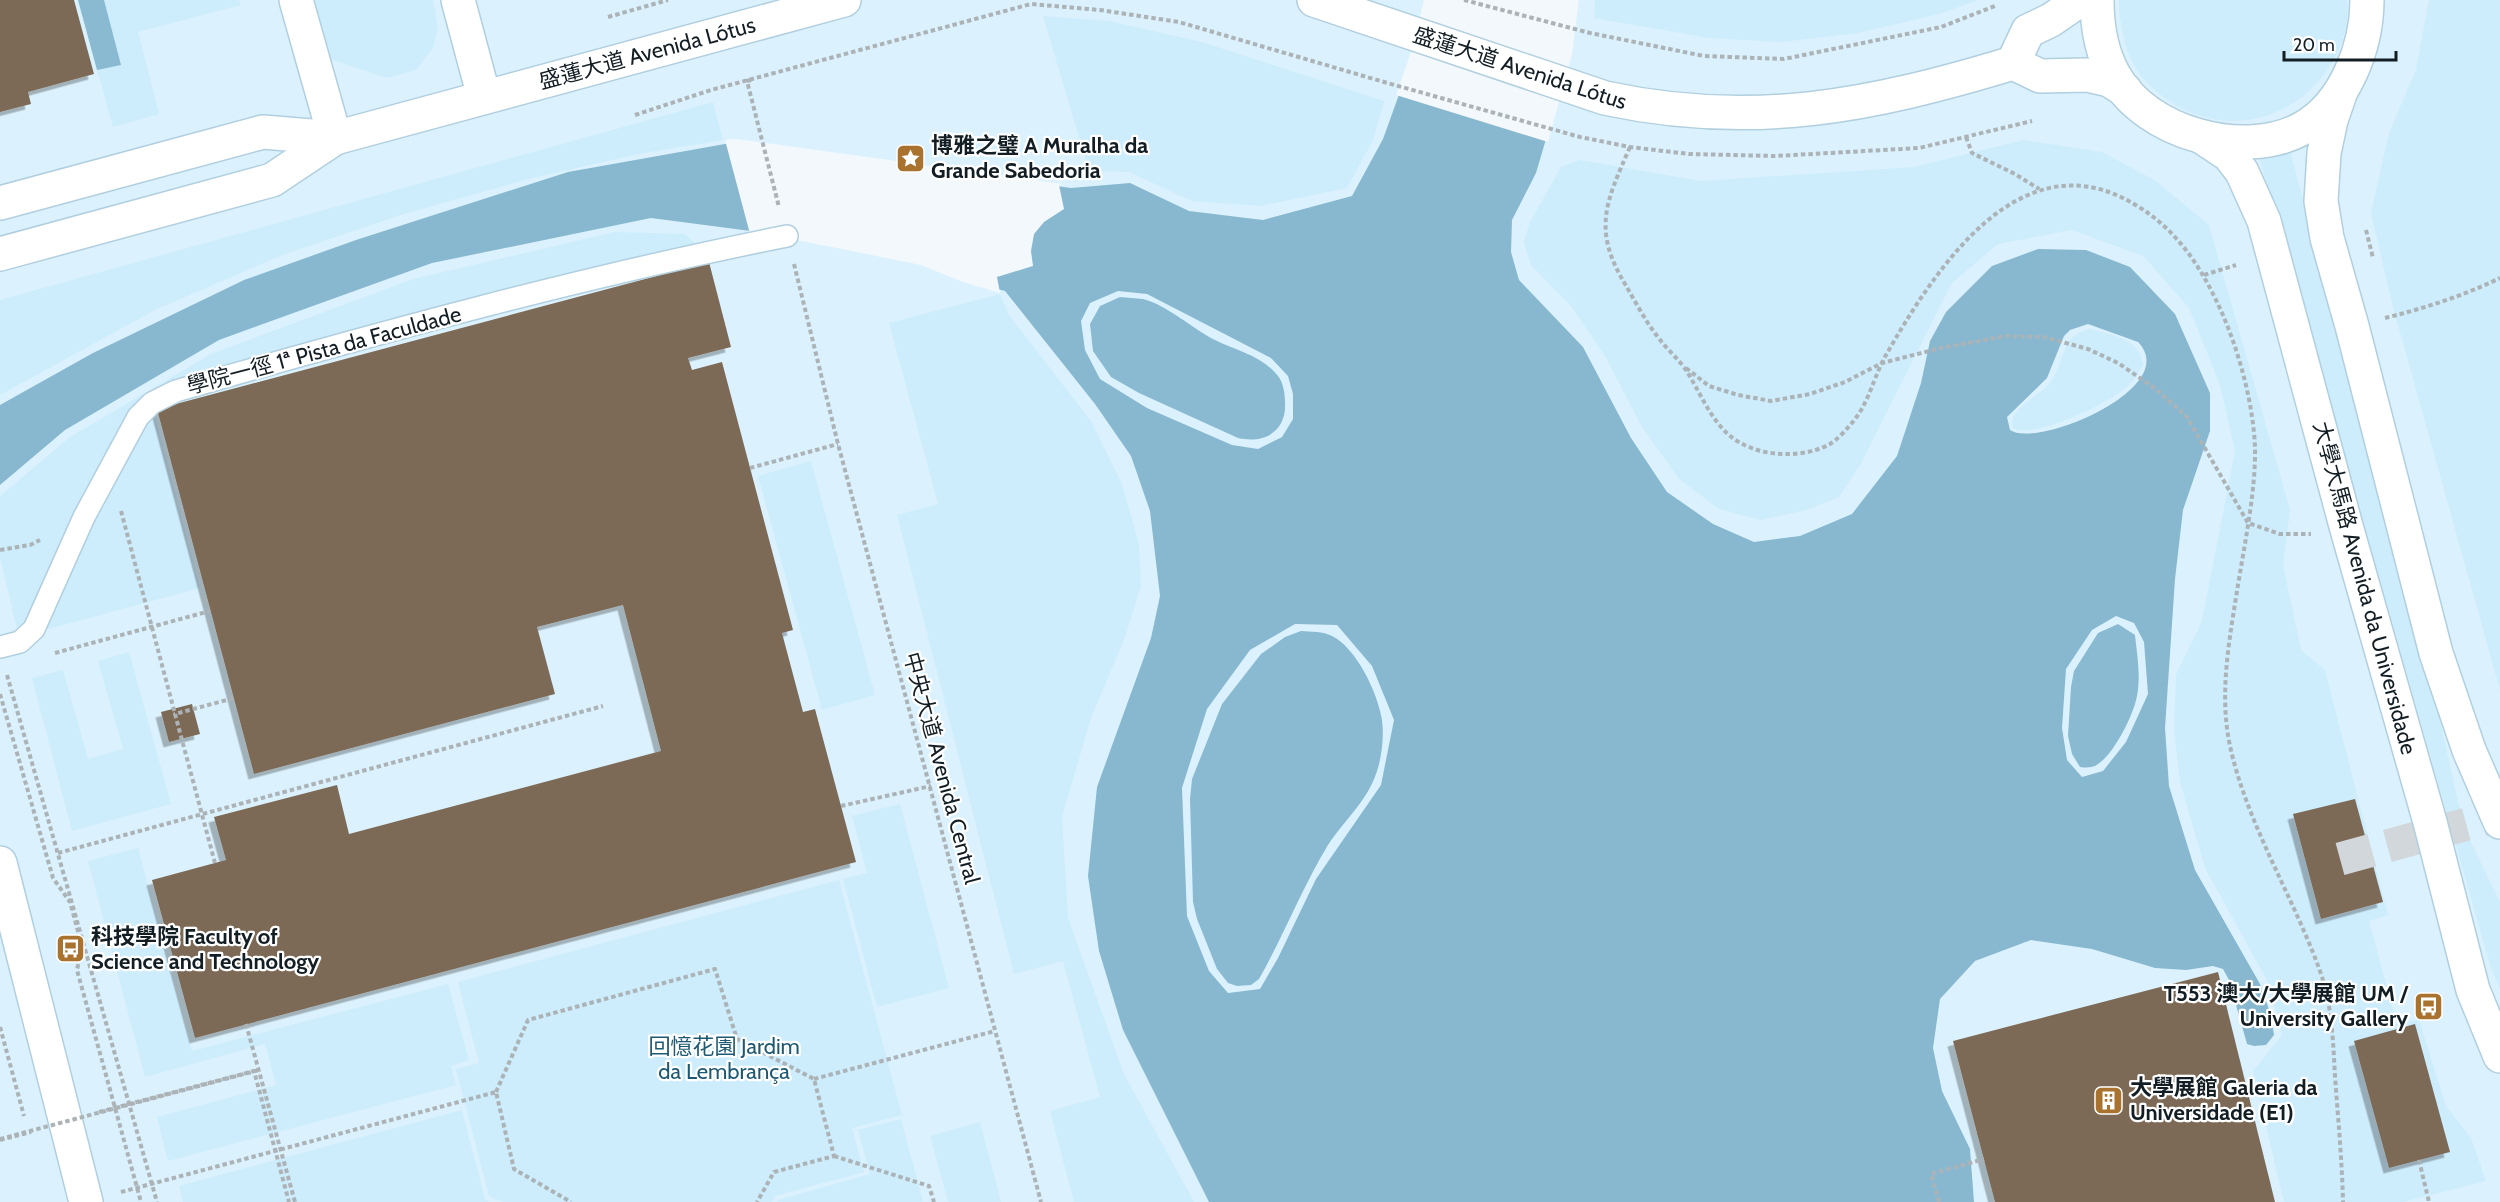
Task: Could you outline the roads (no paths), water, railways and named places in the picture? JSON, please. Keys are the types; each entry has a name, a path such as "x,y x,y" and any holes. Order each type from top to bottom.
{"street":[{"path":"296,0 335,138"},
{"path":"458,0 484,97"},
{"name":"盛蓮大道 Avenida Lótus","path":"335,138 844,0"},
{"name":"盛蓮大道 Avenida Lótus","path":"1314,0 1605,98 1697,113 1753,114 1871,102 2005,65"},
{"path":"2080,0 2068,10 2028,31 2005,65 2040,76 2087,75 2109,80 2174,127 2202,137 2234,143 2254,142 2303,128 2321,113 2341,91"},
{"path":"2097,0 2104,52 2114,75 2124,90"},
{"path":"2367,0 2367,24 2358,58 2341,91 2331,120 2324,153 2321,201 2327,238 2352,326 2436,653 2469,750 2500,822"},
{"path":"0,203 263,132 335,138"},
{"name":"大學大馬路 Avenida da Universidade","path":"2202,137 2229,155 2242,172 2264,221 2346,526 2430,822 2473,990 2500,1056"},
{"path":"0,254 272,180 335,138"},
{"path":"0,863 86,1202"}],"lane":[{"name":"學院一徑 1ª Pista da Faculdade","path":"2,656 34,629 109,467 138,417 152,403 176,391 427,321 704,252 787,236"}],"tunnel":[{"path":"2340,859 2500,815"}],"place":[{"name":"博雅之璧 A Muralha da Grande Sabedoria","path":"910,158"},
{"name":"科技學院 Faculty of Science and Technology","path":"70,949"},
{"name":"T553 澳大/大學展館 UM / University Gallery","path":"2429,1006"},
{"name":"大學展館 Galeria da Universidade (E1)","path":"2109,1100"}],"park label":[{"name":"回憶花園 Jardim da Lembrança","path":"724,1058"}]}
